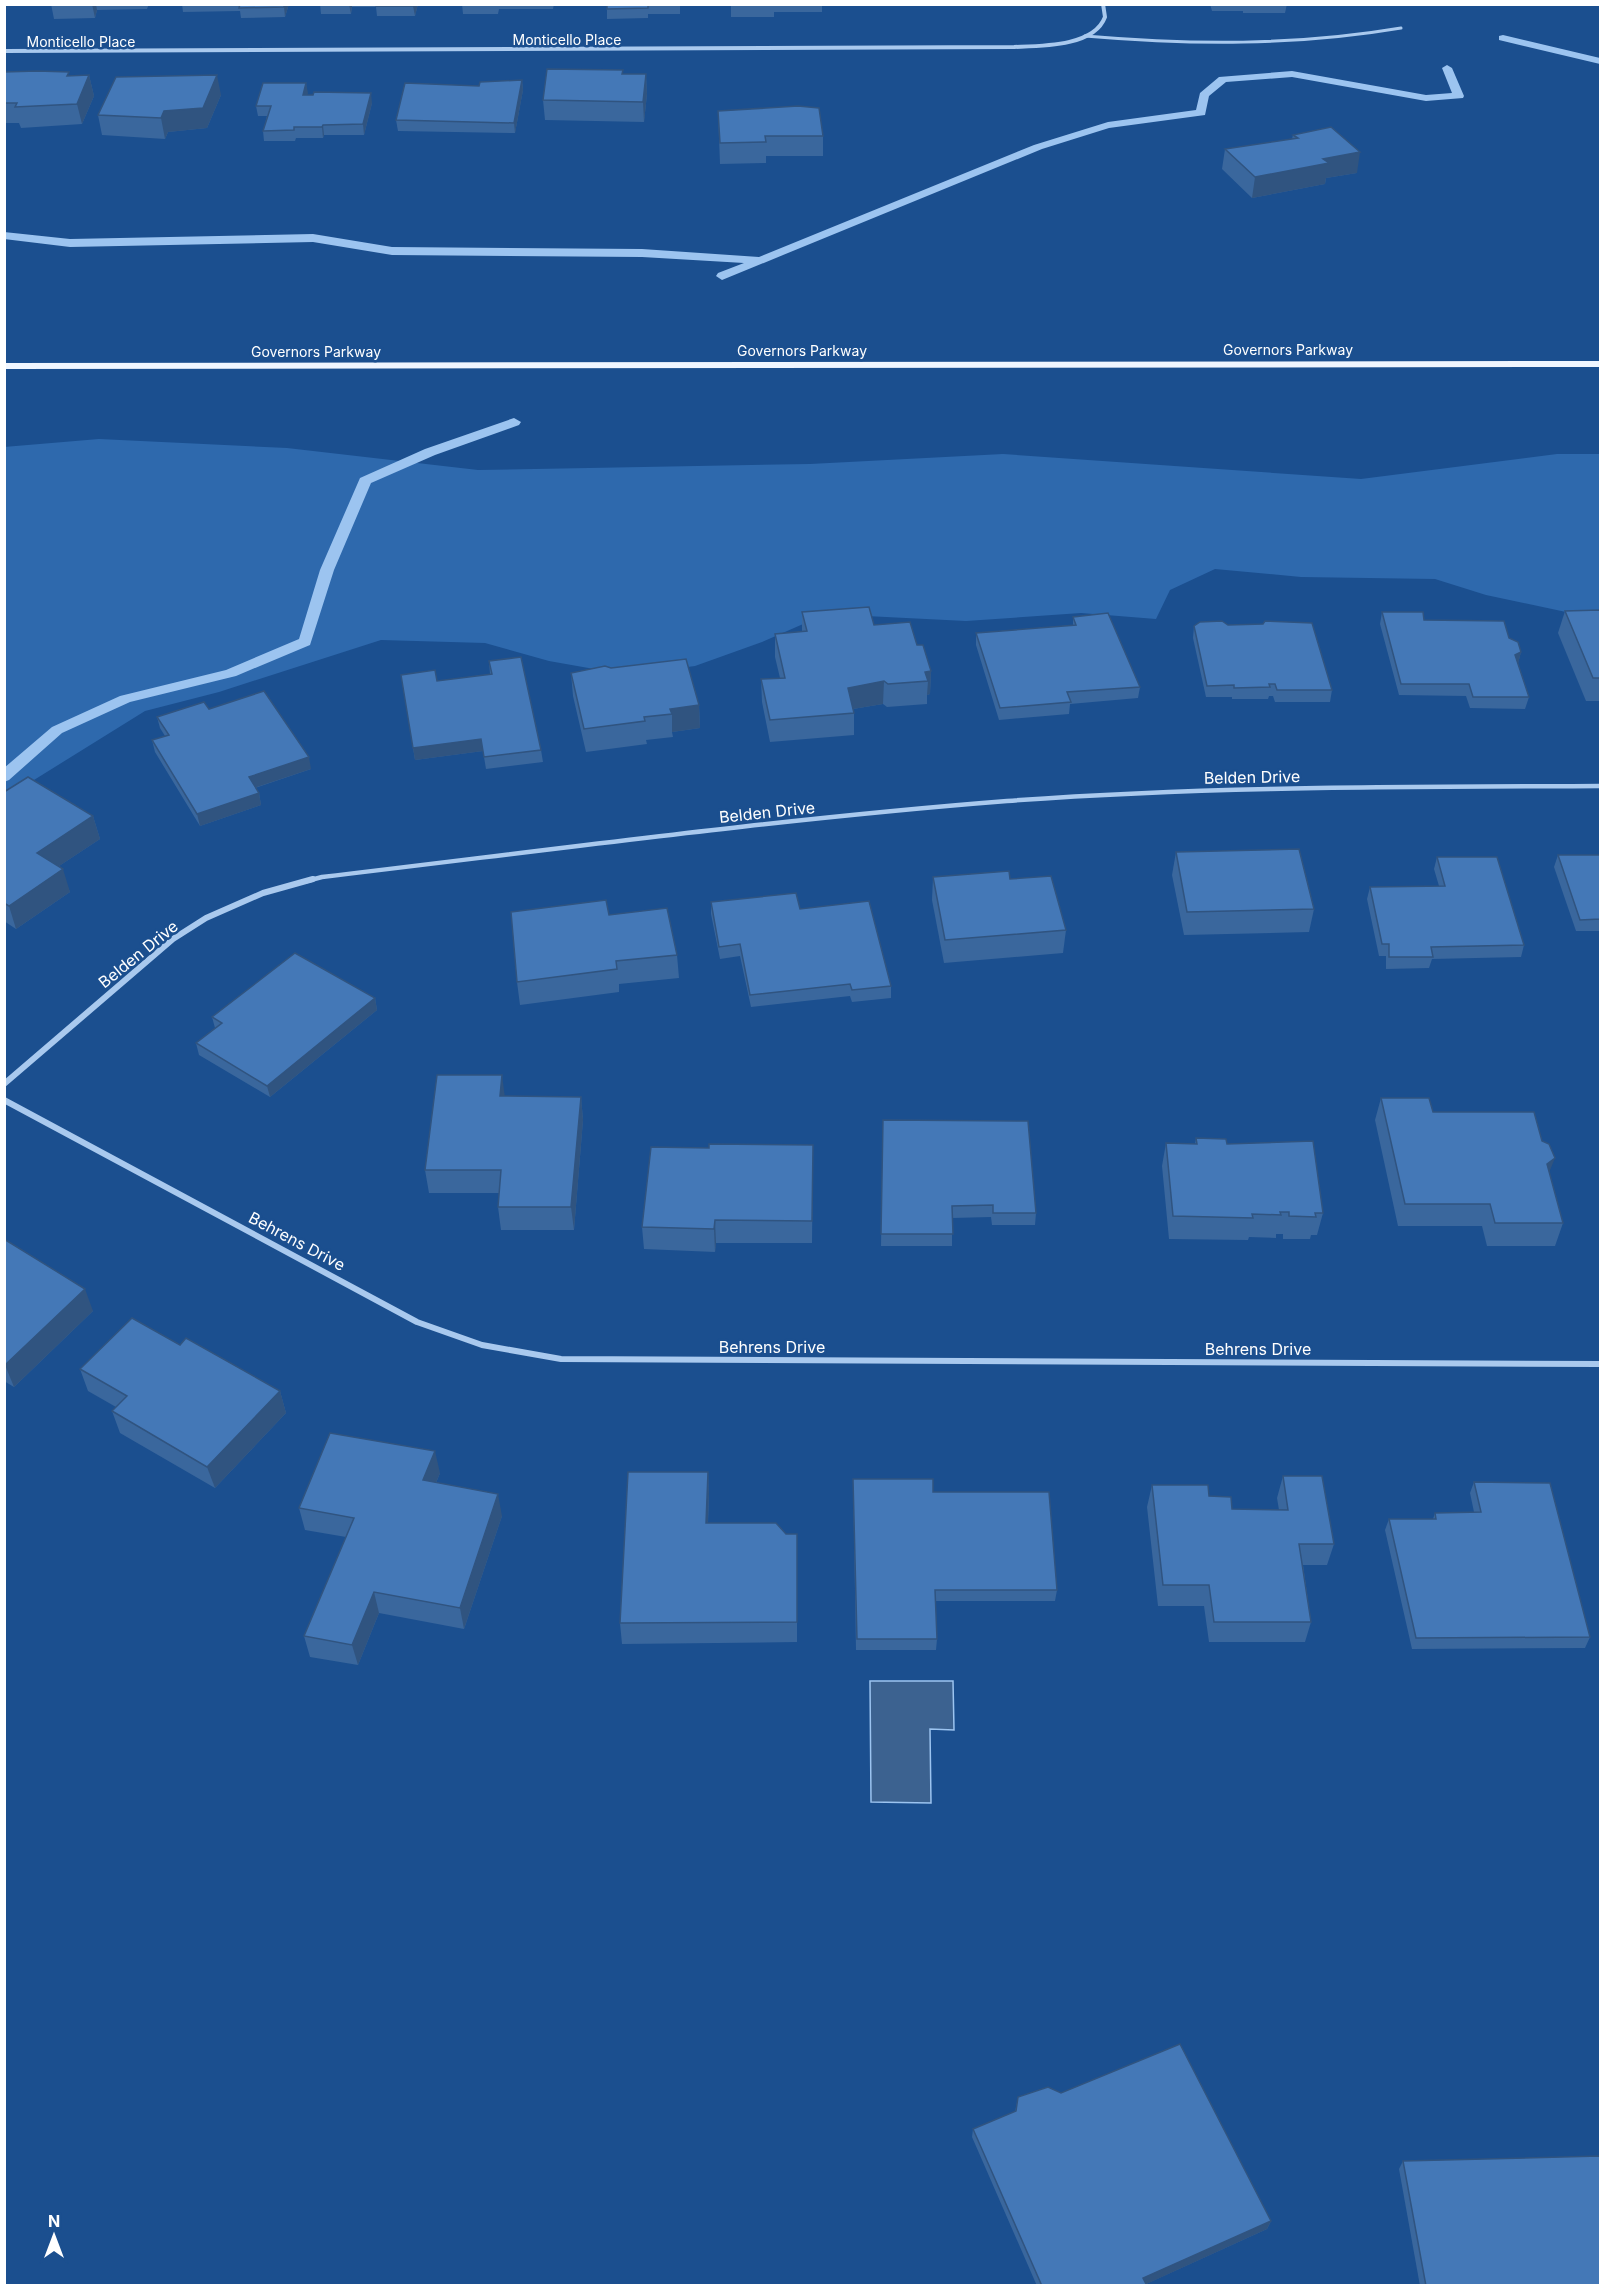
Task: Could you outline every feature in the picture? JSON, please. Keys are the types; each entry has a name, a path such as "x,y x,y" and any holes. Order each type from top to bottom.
{"main road":[{"name":"Governors Parkway","path":"4,366 1600,363"}],"street":[{"path":"1085,36 1104,22 1106,11 1103,4"},
{"name":"Monticello Place","path":"4,51 938,48 1043,45 1085,36"},
{"name":"Belden Drive","path":"4,1084 172,939 207,918 262,893 322,877 786,823 1009,801 1186,791 1600,786"},
{"name":"Behrens Drive","path":"4,1100 417,1322 482,1345 561,1359 1600,1364"}],"lane":[{"path":"1085,36 1158,43 1238,45 1346,37 1401,28"}],"shaded area":[{"path":"99,439 287,448 478,470 810,464 1003,454 1361,479 1557,454 1600,454 1600,612 1566,612 1486,595 1435,579 1301,577 1215,569 1170,590 1156,619 1081,613 966,621 826,614 762,642 695,666 628,675 549,661 485,643 381,640 219,692 145,711 5,798 4,447"},
{"path":"870,1681 953,1681 954,1730 930,1729 931,1803 871,1802"}],"building":[{"path":"240,4 284,4 284,7 239,8"},
{"path":"376,4 414,4 413,6 376,6"},
{"path":"607,4 648,4 648,8 607,9"},
{"path":"547,69 623,70 622,74 646,74 643,102 543,100"},
{"path":"4,72 69,72 67,76 89,75 77,104 15,107 17,103 4,103"},
{"path":"217,75 203,108 164,111 161,118 98,115 116,77"},
{"path":"522,80 514,123 396,120 405,83 479,86 480,82"},
{"path":"263,83 306,83 303,95 313,95 314,92 371,93 363,124 294,127 294,130 263,131 271,106 256,106"},
{"path":"798,106 819,108 823,136 765,136 766,142 720,143 718,111"},
{"path":"1331,127 1360,152 1323,159 1329,163 1255,177 1225,149 1298,138 1293,135"},
{"path":"869,607 874,625 910,622 917,645 923,645 931,671 925,672 928,681 888,684 884,681 848,688 854,713 770,720 761,679 785,678 775,634 807,631 802,612"},
{"path":"1600,610 1600,678 1593,678 1565,611"},
{"path":"1382,612 1423,612 1424,620 1504,621 1509,638 1518,642 1521,652 1515,655 1529,697 1473,697 1469,684 1401,684"},
{"path":"1108,613 1140,687 1067,692 1071,702 1000,708 976,633 1076,625 1073,617"},
{"path":"1222,621 1228,625 1263,624 1265,621 1312,623 1332,690 1277,690 1275,684 1269,684 1270,687 1207,686 1194,626 1200,622"},
{"path":"521,657 541,750 484,757 481,739 413,748 401,675 435,670 437,681 492,674 489,661"},
{"path":"686,659 699,705 670,709 672,714 644,717 645,721 584,729 571,673 605,666 611,668"},
{"path":"264,691 309,757 249,777 259,793 197,814 152,740 169,735 157,717 204,702 209,709"},
{"path":"28,777 93,816 37,853 63,869 9,906 4,903 4,792"},
{"path":"1299,849 1314,909 1187,912 1176,852"},
{"path":"1558,855 1600,855 1600,919 1580,920"},
{"path":"1437,857 1497,857 1524,945 1431,947 1433,957 1389,957 1389,944 1382,944 1370,887 1445,886"},
{"path":"1009,871 1010,879 1051,876 1066,930 945,940 933,877"},
{"path":"796,893 800,909 869,901 891,986 852,990 850,984 750,995 740,944 719,947 711,902"},
{"path":"606,900 609,915 667,908 677,955 616,961 617,969 517,982 511,912"},
{"path":"295,953 375,998 267,1086 196,1043 222,1023 212,1017"},
{"path":"437,1075 502,1075 500,1096 581,1097 571,1207 498,1207 501,1170 425,1170"},
{"path":"1381,1098 1429,1098 1433,1112 1534,1112 1542,1141 1549,1144 1555,1158 1547,1164 1563,1223 1495,1223 1490,1204 1405,1204"},
{"path":"883,1120 1028,1121 1036,1213 993,1213 993,1205 952,1206 953,1234 881,1234"},
{"path":"1196,1138 1226,1139 1227,1144 1313,1141 1323,1213 1315,1213 1316,1217 1289,1216 1289,1212 1280,1212 1281,1215 1252,1214 1253,1218 1173,1216 1166,1143 1197,1144"},
{"path":"709,1144 813,1145 812,1221 715,1220 714,1229 642,1227 651,1147 709,1148"},
{"path":"4,1239 85,1289 5,1365 4,1365"},
{"path":"132,1318 180,1345 186,1338 280,1391 207,1467 112,1411 127,1396 80,1369"},
{"path":"330,1433 435,1451 423,1480 498,1494 460,1608 374,1592 352,1645 304,1636 354,1518 299,1508"},
{"path":"628,1472 708,1472 706,1523 776,1523 786,1534 797,1534 797,1622 620,1623"},
{"path":"1283,1476 1322,1476 1334,1544 1299,1544 1311,1622 1214,1622 1209,1585 1163,1585 1152,1485 1208,1485 1209,1496 1231,1497 1232,1509 1288,1510"},
{"path":"853,1479 933,1479 933,1492 1049,1492 1057,1590 935,1590 937,1639 857,1639"},
{"path":"1474,1482 1550,1483 1590,1637 1416,1638 1389,1519 1436,1519 1435,1513 1481,1512"},
{"path":"1180,2044 1271,2221 1143,2278 1147,2286 1042,2286 973,2129 1016,2111 1018,2097 1048,2087 1061,2093"},
{"path":"1600,2156 1600,2286 1426,2286 1403,2161"}],"waterway":[{"path":"1503,38 1600,61"},
{"path":"722,276 1038,147 1108,125 1201,113 1204,95 1223,79 1292,74 1426,98 1459,96 1447,68"},
{"path":"4,235 70,243 313,238 392,251 642,253 757,260"},
{"path":"4,777 57,730 125,699 231,673 305,642 327,570 365,481 430,452 514,422"}]}
